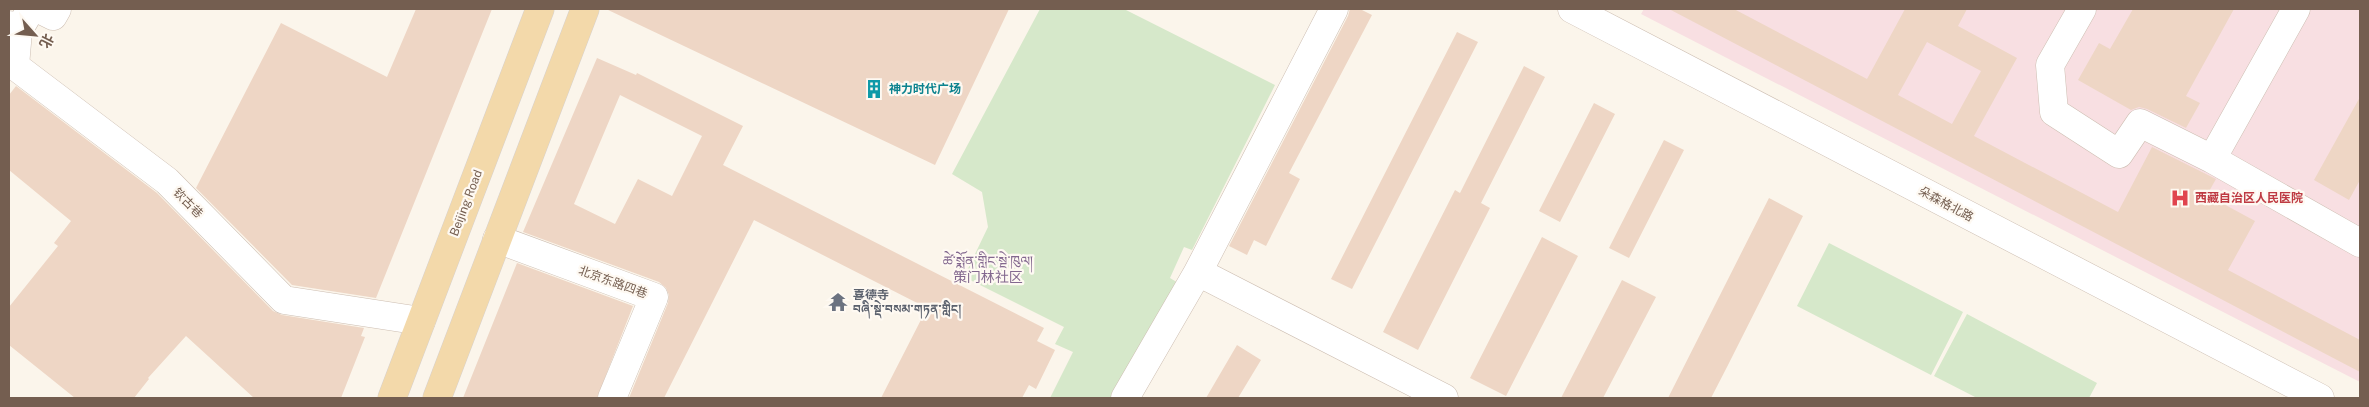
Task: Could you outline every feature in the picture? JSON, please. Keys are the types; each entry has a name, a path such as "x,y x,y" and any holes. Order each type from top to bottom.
{"main road":[{"name":"Beijing Road","path":"392,398 540,9"},
{"path":"437,398 585,9"}],"street":[{"path":"39,9 53,16 57,9"},
{"path":"1125,398 1198,272 1334,9"},
{"name":"朵森格北路","path":"1572,9 2320,398"},
{"path":"2082,9 2050,65 2054,112 2119,154 2140,124 2212,159 2360,244"},
{"path":"2212,159 2296,9"},
{"name":"钦古巷","path":"17,28 15,66 166,181 284,300 421,321"},
{"name":"北京东路四巷","path":"497,239 654,297 612,398"},
{"path":"1198,272 1400,388 1444,398"}],"shaded area":[{"name":"西藏自治区人民医院","path":"1644,9 2360,9 2360,382 1641,14"}],"green space":[{"path":"1040,9 1124,9 1275,85 1192,250 1184,247 1170,278 1180,284 1113,398 1050,398 1073,352 1055,344 1064,327 964,277 988,227 982,192 952,174"},
{"path":"1829,243 1963,312 1931,375 1797,306"},
{"path":"1967,314 2097,383 2089,398 1977,398 1934,376"}],"building":[{"path":"416,9 492,9 376,298 292,285 196,188 281,23 387,77"},
{"name":"神力时代广场","path":"606,9 1009,9 935,165"},
{"path":"1350,9 1360,9 1372,15 1289,173 1300,179 1266,246 1254,240 1247,255 1229,246"},
{"path":"1669,9 1734,9 1867,79 1905,9 1967,9 1958,26 2017,58 1974,136 2118,212 2152,147 2216,179 2207,195 2255,221 2228,270 2360,340 2360,372","holes":["1927,42 1981,71 1952,124 1898,95"]},
{"path":"2133,9 2234,9 2186,96 2200,103 2186,128 2147,109 2139,107 2131,110 2078,80 2099,43 2110,49"},
{"path":"1457,32 1478,42 1352,289 1331,279"},
{"path":"597,58 636,75 637,73 743,126 723,165 1044,328 1037,341 1055,350 1036,389 1029,385 1022,398 881,398 927,308 754,220 664,398 629,398 668,303 669,295 666,288 659,282 523,232","holes":["620,95 702,136 672,196 638,179 615,224 574,204"]},
{"path":"1524,66 1545,77 1481,203 1490,208 1418,350 1383,332 1455,190 1460,193"},
{"path":"16,86 157,193 273,311 282,315 364,328 361,336 365,337 341,398 254,398 186,336 148,378 134,398 75,398 9,345 9,307 58,246 54,243 71,221 9,170 9,95"},
{"path":"2360,97 2360,180 2349,200 2314,180"},
{"path":"1594,103 1615,114 1560,222 1539,211"},
{"path":"1664,140 1684,150 1629,258 1609,248"},
{"path":"1769,198 1803,216 1727,367 1711,398 1668,398"},
{"path":"1542,237 1578,256 1506,396 1470,378"},
{"path":"517,263 633,306 597,398 463,398"},
{"path":"1622,280 1656,297 1603,398 1561,398"},
{"path":"1237,345 1261,360 1238,398 1206,398"}],"place":[{"name":"神力时代广场","path":"874,89"},
{"name":"西藏自治区人民医院","path":"2180,198"},
{"name":"喜德寺 བཞི་སྡེ་བསམ་གཏན་གླིང།","path":"838,302"}],"district":[{"name":"ཚེ་སྨོན་གླིང་སྡེ་ཁུལ། 策门林社区","path":"988,270"}]}
